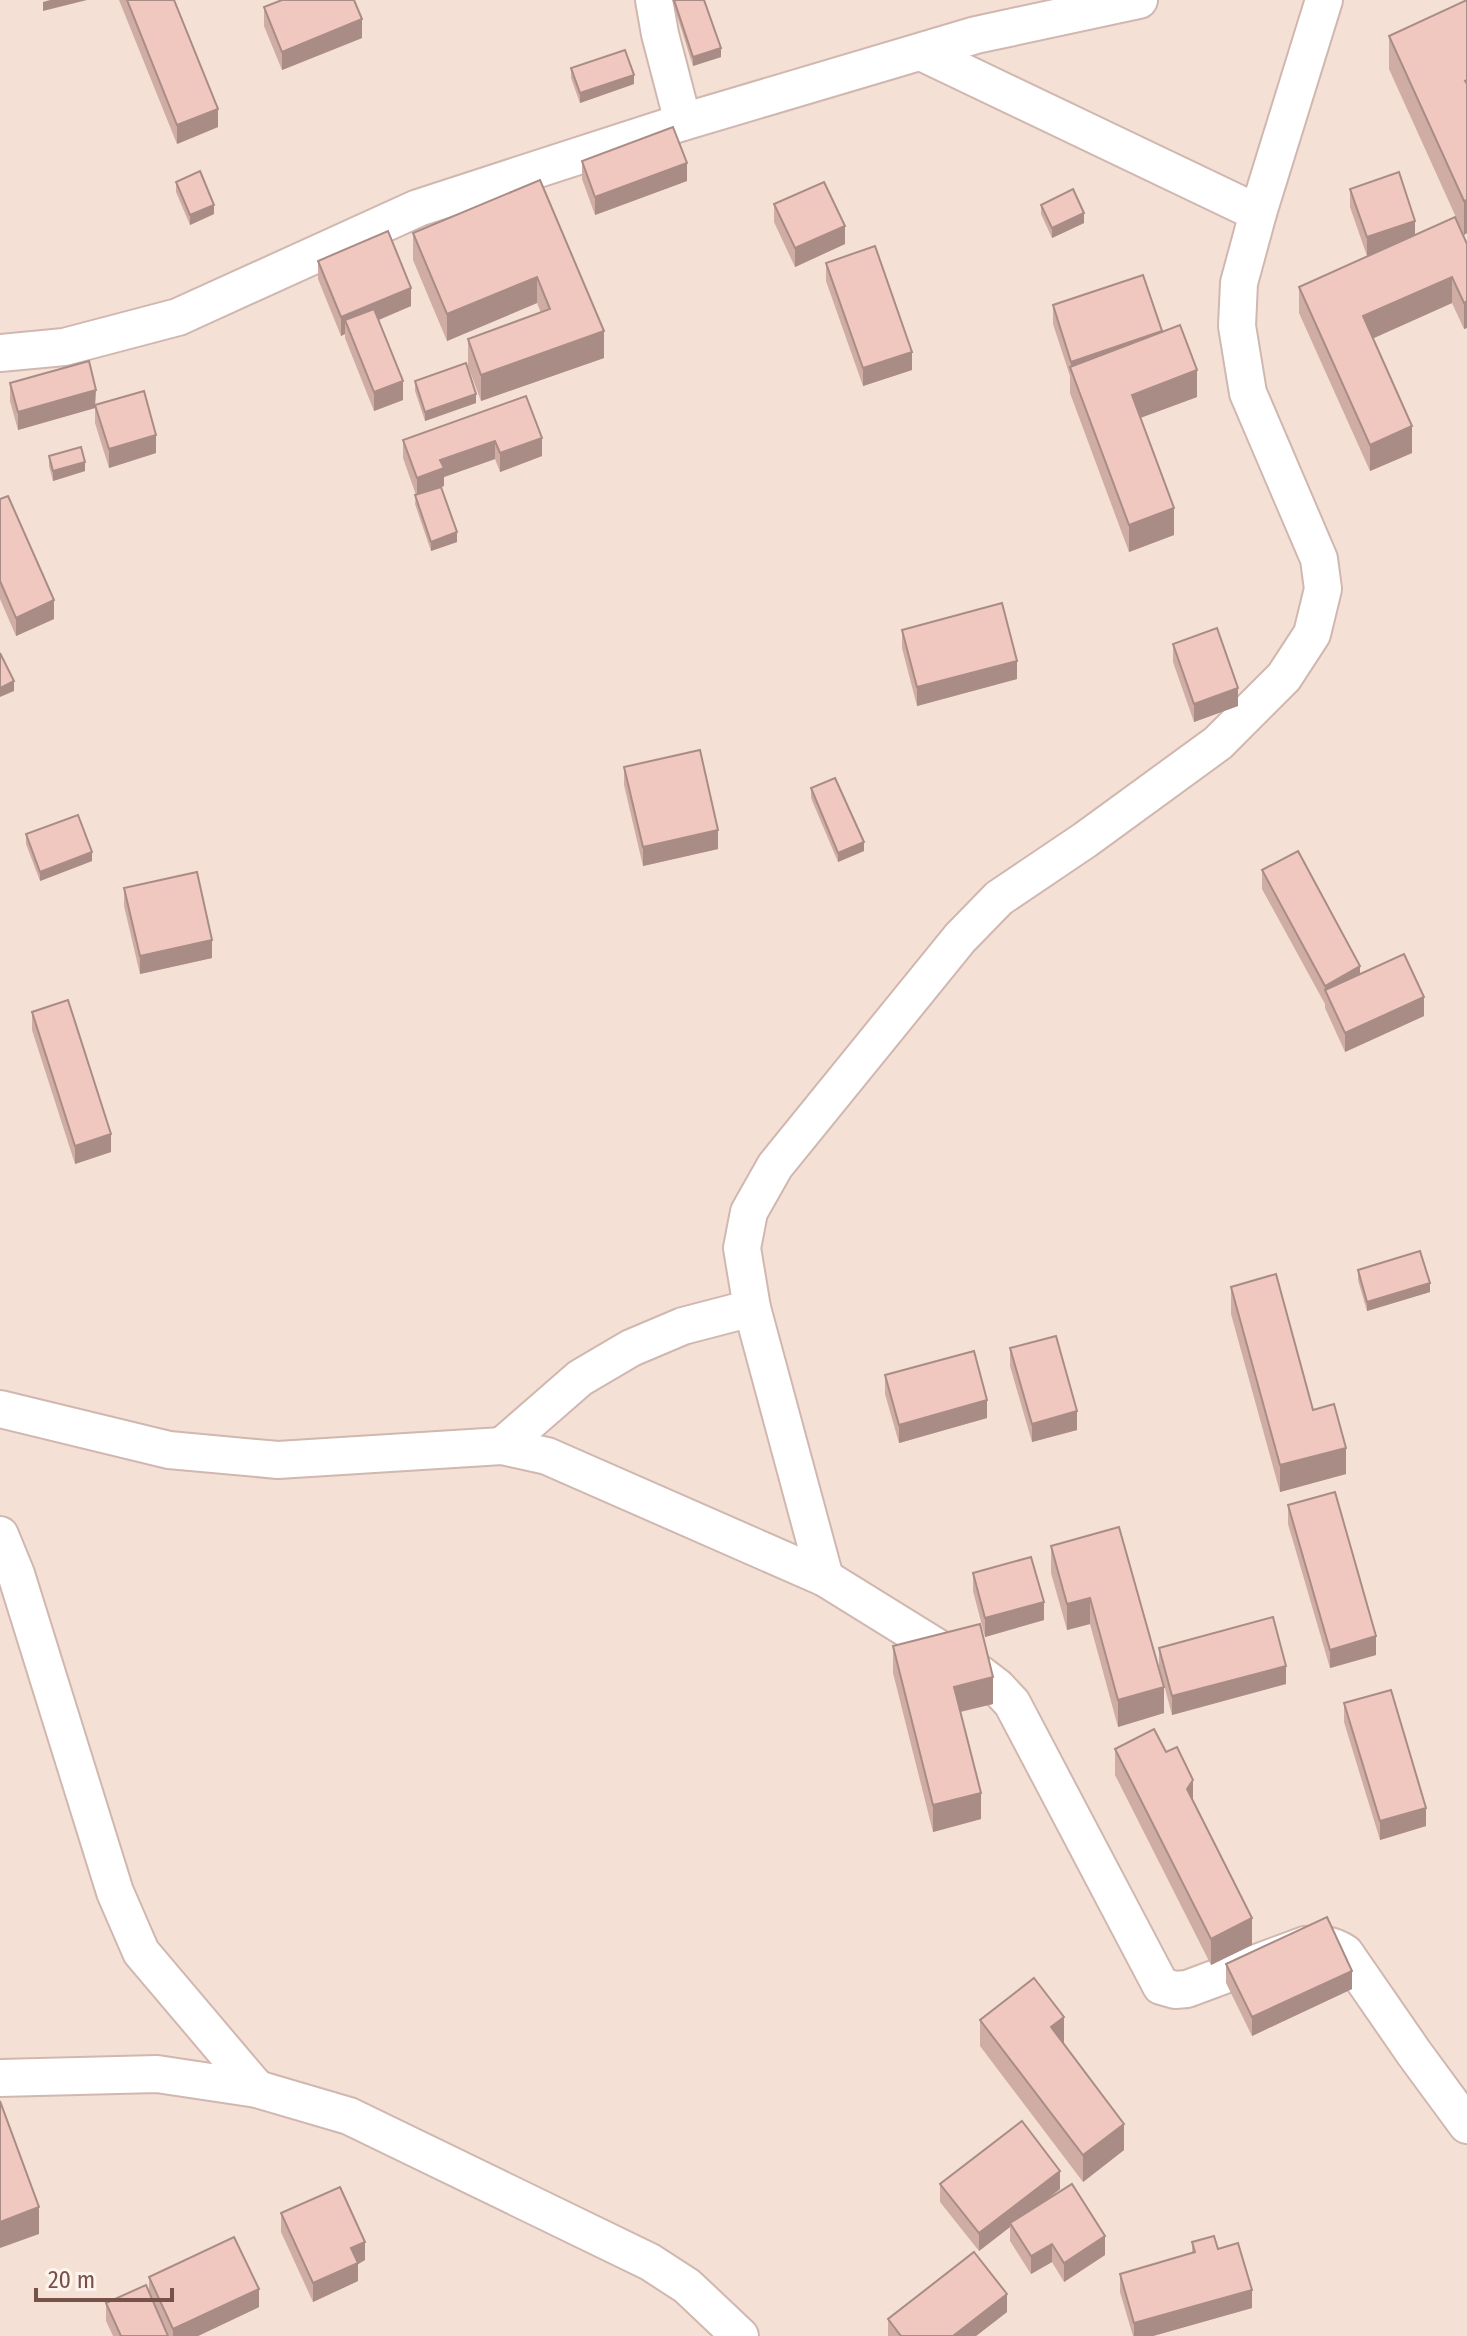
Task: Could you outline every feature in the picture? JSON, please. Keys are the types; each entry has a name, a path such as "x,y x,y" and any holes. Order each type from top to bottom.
{"street":[{"path":"654,0 683,122"},
{"path":"0,353 64,347 178,317 418,208 683,122 976,35 1139,0"},
{"path":"825,1578 752,1308 742,1248 749,1212 775,1166 960,938 999,898 1218,743 1284,677 1312,634 1323,589 1319,559 1248,393 1237,326 1239,283 1324,0"},
{"path":"921,52 1258,213"},
{"path":"502,1446 580,1378 631,1348 683,1326 752,1308"},
{"path":"0,1409 169,1450 278,1460 502,1446 547,1456 825,1578 980,1674 1012,1703 1161,1986 1187,1989 1305,1945 1324,1943 1337,1947 1345,1953 1467,2125"},
{"path":"0,1535 16,1574 127,1922 141,1952 257,2089"},
{"path":"0,2078 157,2074 257,2089 349,2116 650,2262 687,2286 740,2336"}],"shaded area":[{"path":"0,0 1467,0 1467,2336 0,2336"}],"building":[{"path":"127,0 174,0 218,109 177,125"},
{"path":"282,0 354,0 362,19 282,52 264,7"},
{"path":"674,0 704,0 721,48 693,57"},
{"path":"1467,0 1467,200 1464,201 1389,36"},
{"path":"625,50 634,75 580,93 571,68"},
{"path":"673,127 687,163 595,197 582,161"},
{"path":"200,171 214,205 190,215 176,182"},
{"path":"1399,172 1415,221 1367,237 1350,189"},
{"path":"540,180 604,331 481,375 468,339 550,309 537,277 447,314 413,233"},
{"path":"824,182 845,226 795,248 774,204"},
{"path":"1073,189 1084,213 1052,228 1041,205"},
{"path":"1455,217 1467,244 1467,301 1464,303 1452,277 1363,316 1412,426 1370,445 1299,287"},
{"path":"388,231 411,288 341,317 318,261"},
{"path":"875,246 912,352 863,368 826,263"},
{"path":"1143,275 1162,331 1071,362 1053,305"},
{"path":"374,309 403,381 374,392 345,320"},
{"path":"1180,325 1197,370 1132,395 1174,508 1129,525 1070,367"},
{"path":"89,361 96,390 18,412 10,383"},
{"path":"466,363 476,394 425,412 415,381"},
{"path":"144,391 156,435 109,449 95,405"},
{"path":"526,396 542,438 500,453 495,441 440,460 444,468 417,478 403,440"},
{"path":"81,447 85,462 53,471 49,456"},
{"path":"441,487 457,532 431,542 415,495"},
{"path":"8,496 54,600 16,618 0,581 0,499"},
{"path":"1002,603 1017,661 917,687 902,630"},
{"path":"1217,628 1238,688 1194,704 1173,644"},
{"path":"0,653 14,681 0,688"},
{"path":"700,750 718,830 643,847 624,767"},
{"path":"835,778 864,842 838,853 811,788"},
{"path":"78,815 92,852 40,872 26,834"},
{"path":"1298,851 1360,966 1325,986 1262,870"},
{"path":"197,872 212,940 140,956 124,888"},
{"path":"1404,954 1424,997 1345,1033 1325,990"},
{"path":"68,1000 111,1134 75,1146 32,1012"},
{"path":"1420,1251 1430,1283 1367,1302 1358,1270"},
{"path":"1276,1274 1313,1410 1334,1404 1346,1448 1280,1465 1231,1287"},
{"path":"1056,1336 1077,1411 1032,1424 1010,1348"},
{"path":"974,1351 987,1400 899,1425 885,1375"},
{"path":"1335,1492 1376,1636 1330,1650 1288,1505"},
{"path":"1119,1527 1164,1687 1118,1700 1090,1598 1067,1604 1051,1546"},
{"path":"1031,1557 1044,1602 985,1618 973,1573"},
{"path":"1273,1617 1286,1666 1172,1696 1159,1648"},
{"path":"980,1624 993,1677 954,1687 981,1793 933,1805 893,1646"},
{"path":"1391,1690 1426,1808 1380,1821 1344,1703"},
{"path":"1154,1729 1166,1752 1177,1747 1193,1780 1187,1789 1252,1918 1211,1939 1115,1749"},
{"path":"1327,1917 1352,1971 1252,2017 1226,1964"},
{"path":"1034,1978 1064,2017 1051,2027 1124,2124 1083,2155 980,2020"},
{"path":"0,2101 39,2207 0,2222"},
{"path":"1022,2121 1060,2171 979,2233 940,2184"},
{"path":"1072,2184 1105,2236 1064,2263 1052,2244 1031,2256 1010,2223"},
{"path":"340,2187 365,2242 351,2248 358,2263 313,2283 281,2213"},
{"path":"1214,2236 1218,2249 1238,2243 1252,2290 1134,2323 1120,2274 1195,2252 1192,2242"},
{"path":"234,2237 259,2289 173,2329 149,2277"},
{"path":"974,2252 1007,2294 953,2336 901,2336 888,2319"},
{"path":"146,2285 168,2336 121,2336 106,2303"}]}
